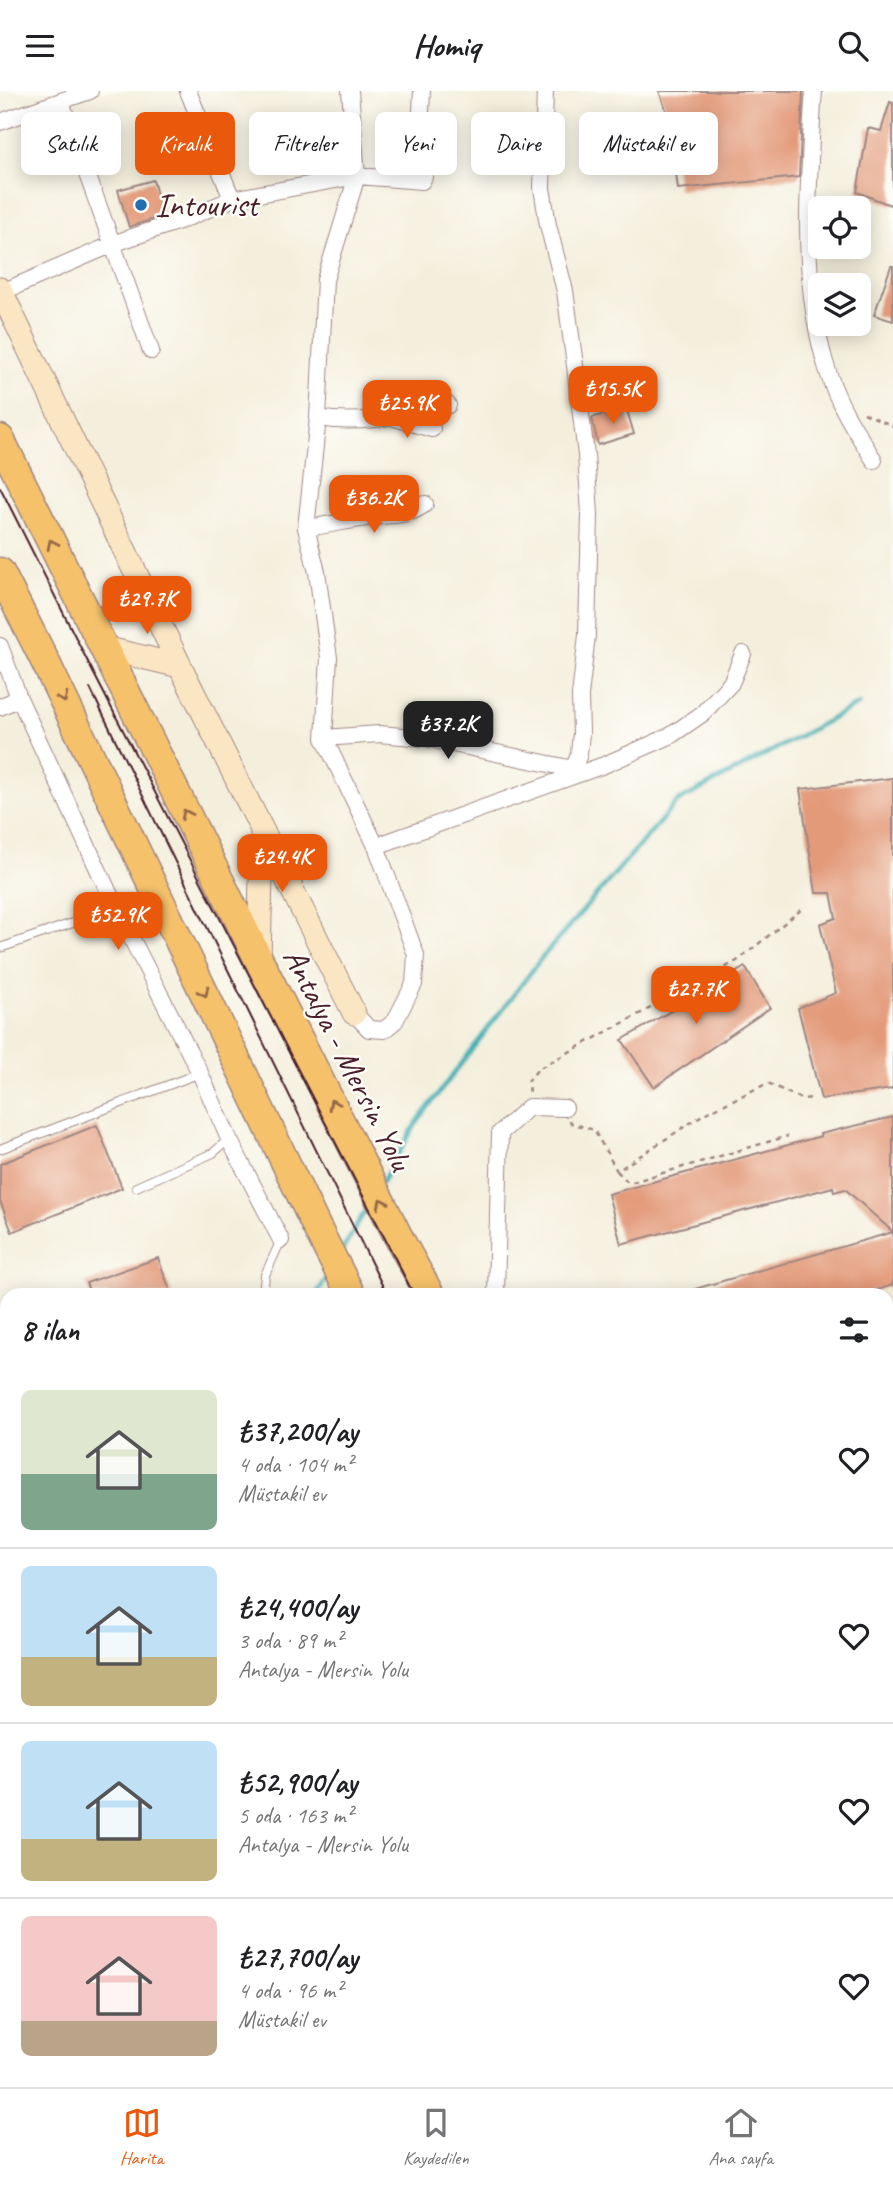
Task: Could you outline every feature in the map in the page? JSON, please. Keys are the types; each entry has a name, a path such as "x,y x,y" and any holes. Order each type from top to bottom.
{"highway":[{"name":"Antalya - Mersin Yolu","path":"0,439 259,960 426,1288"},
{"path":"0,572 347,1288"},
{"path":"0,617 43,657"}],"street":[{"path":"0,122 90,91"},
{"path":"188,91 232,199"},
{"path":"350,91 357,176 326,280 318,418 306,528 317,572 329,659 324,738 376,846 416,955 414,984 395,1021 384,1030 369,1029 354,1013 180,666 1,290 232,199 357,176 422,181 422,91"},
{"path":"545,91 542,188 548,225 565,291 585,445 590,514 587,635 580,696 581,733 579,754 572,773"},
{"path":"814,91 808,254 813,307 828,374 839,401 874,460"},
{"path":"61,102 152,351"},
{"path":"318,418 356,422 448,405"},
{"path":"389,417 432,429"},
{"path":"306,528 376,516 398,516 415,511 425,504"},
{"path":"0,646 19,698 116,908 281,1240"},
{"path":"104,648 180,666"},
{"path":"376,846 572,773 604,765 670,736 702,714 731,683 743,654"},
{"path":"0,707 19,698"},
{"path":"324,738 379,734 425,738 572,773"},
{"path":"259,960 262,828"},
{"path":"496,1288 500,1133 529,1107 565,1108"}],"lane":[{"path":"0,947 116,908"},
{"path":"0,1149 200,1073"},
{"path":"136,1187 213,1153 229,1139"},
{"path":"264,1288 265,1275 281,1240"}],"path":[{"path":"839,401 893,426"},
{"path":"529,1107 528,1081 538,1069 737,961 802,909"},
{"path":"617,1171 704,1114 768,1083 801,1099 813,1098"},
{"path":"565,1108 571,1123 594,1130 617,1171 629,1183 788,1136"}],"building":[{"path":"659,91 803,91 799,177 678,189 676,175 718,175 718,112 667,112"},
{"path":"890,102 893,103 893,206 857,192 868,128 881,131"},
{"name":"Intourist","path":"153,180 163,216 129,227 118,190"},
{"path":"893,266 893,321 874,315"},
{"path":"626,407 634,434 598,445 592,418"},
{"path":"893,778 893,1089 821,1099 798,1008 836,993 820,924 836,918 831,893 816,893 800,789"},
{"path":"745,967 770,1008 654,1087 622,1040"},
{"path":"893,1117 893,1232 845,1189 834,1192 833,1187 621,1244 608,1194 821,1136 820,1134"},
{"path":"97,1125 122,1188 12,1232 0,1201 0,1164"},
{"path":"893,1232 893,1285 883,1288 698,1288"},
{"path":"158,1258 169,1288 88,1288 86,1283"}],"waterway":[{"path":"382,1182 417,1122 540,960 677,802 859,704"},
{"path":"342,1251 369,1204"},
{"path":"320,1288 329,1274"}],"tram line":[{"path":"0,487 410,1288"},
{"path":"90,688 384,1288"}],"place":[{"name":"Intourist","path":"141,205"}]}
